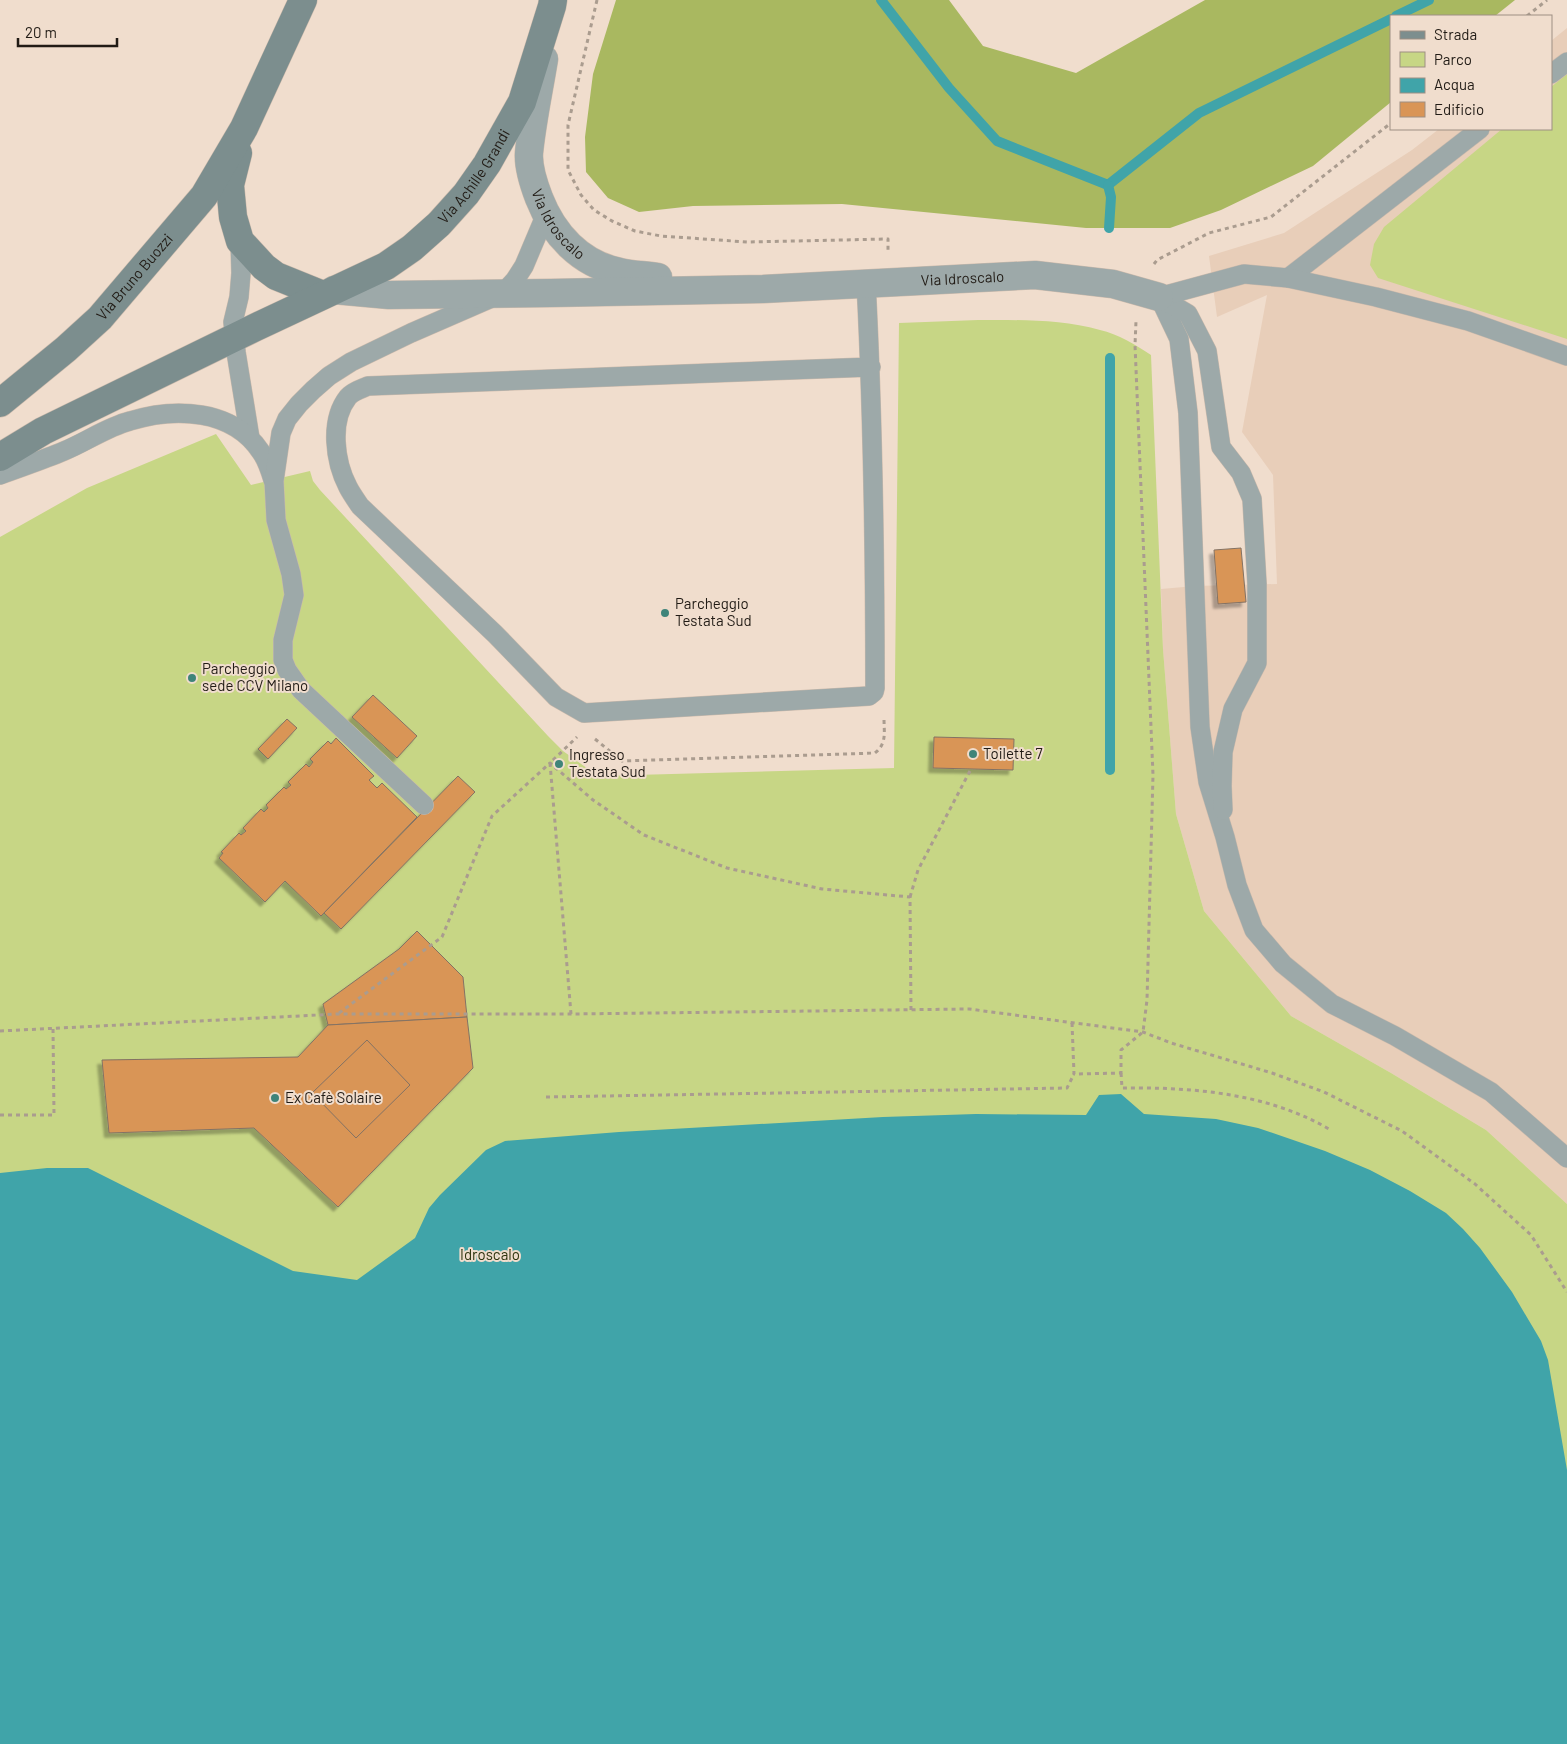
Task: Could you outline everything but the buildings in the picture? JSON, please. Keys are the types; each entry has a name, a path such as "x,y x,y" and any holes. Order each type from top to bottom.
{"main road":[{"path":"303,0 244,128 230,185 233,217 240,241 264,267 276,276 328,292"},
{"name":"Via Achille Grandi","path":"328,292 393,262 439,224 466,194 487,164 522,102 553,3"},
{"name":"Via Bruno Buozzi","path":"0,403 66,349 100,318 204,196 244,128"},
{"path":"0,457 43,431 328,292"}],"street":[{"name":"Via Idroscalo","path":"553,3 529,155 535,188 546,214 559,235 574,250 605,268 630,274 763,288"},
{"name":"Via Idroscalo","path":"328,292 389,295 551,294 763,288 1035,275 1113,284 1149,294"}],"lane":[{"path":"1552,73 1567,62"},
{"path":"1288,278 1479,130"},
{"path":"424,805 301,690 286,670 282,649 294,595 276,520 274,481 281,433 299,404 329,376 351,362 411,333 503,293 524,266 546,214"},
{"path":"240,241 241,273 239,297 233,322 250,438"},
{"path":"1149,294 1244,274 1288,278 1376,297 1468,321 1567,356"},
{"path":"871,366 368,386 355,391 348,397 340,410 336,444 340,466 347,486 360,506 495,634 556,697 584,713 869,696 874,692 875,678 871,366 877,282"},
{"path":"1149,294 1179,339 1187,404 1200,727 1208,782 1237,885 1254,930 1283,964 1332,1004 1396,1036 1491,1092 1567,1158"},
{"path":"1149,294 1188,314 1207,351 1221,447 1241,473 1252,499 1257,584 1257,663 1233,709 1223,752 1222,786 1225,837"},
{"path":"0,475 64,451 128,421 147,416 175,413 210,416 224,421 250,438 265,458 274,481"}],"path":[{"path":"596,0 568,125 568,170 581,195 594,210 612,221 635,231 661,236 747,242 888,239 877,282"},
{"path":"1528,15 1547,0"},
{"path":"1149,294 1157,260 1209,233 1271,217 1390,124"},
{"path":"1135,345 1153,776 1148,1000 1143,1032 1121,1050 1122,1088 1182,1090 1249,1098 1294,1112 1329,1130"},
{"path":"593,736 622,761 875,753 881,748 884,741 884,711"},
{"path":"338,1014 442,937 492,816 580,735"},
{"path":"550,763 593,800 644,835 728,868 822,889 910,897"},
{"path":"550,763 571,1014"},
{"path":"911,1011 910,897 918,870 971,769"},
{"path":"0,1031 338,1014 969,1010 1143,1032 1171,1043 1272,1073 1324,1092 1402,1131 1475,1184 1531,1235 1567,1292"},
{"path":"546,1097 1068,1088 1074,1074 1072,1023"},
{"path":"0,1115 54,1115 53,1028"},
{"path":"1074,1074 1121,1073"}],"shaded area":[{"path":"1567,28 1567,1204 1486,1130 1291,1016 1204,911 1176,814 1163,649 1161,589 1195,586 1277,584 1273,475 1242,432 1267,295 1217,317 1209,256 1284,233 1412,150 1438,130 1552,130 1552,40"}],"green space":[{"path":"616,0 949,0 983,46 1076,73 1205,0 1515,0 1496,15 1390,15 1390,103 1313,166 1221,210 1170,228 1086,228 842,204 693,206 639,212 608,198 586,172 585,137 593,74"},
{"path":"1567,74 1567,339 1378,278 1370,265 1374,244 1384,227 1501,130 1552,130 1552,86"},
{"name":"Idroscalo","path":"978,320 1039,321 1085,326 1120,337 1151,355 1163,649 1176,814 1204,911 1291,1016 1486,1130 1567,1204 1567,1744 0,1744 0,537 87,488 216,434 251,485 310,471 313,481 320,490 548,736 563,751 598,776 894,768 899,323"}],"water":[{"name":"Idroscalo","path":"1121,1094 1144,1114 1216,1119 1258,1128 1325,1151 1370,1170 1446,1213 1480,1248 1512,1292 1541,1341 1548,1360 1567,1470 1567,1744 0,1744 0,1173 47,1168 88,1168 293,1271 357,1280 415,1238 429,1208 440,1195 486,1150 505,1141 619,1132 883,1117 976,1114 1086,1115 1099,1095"}],"waterway":[{"path":"881,0 949,88 997,141 1108,185"},
{"path":"1398,15 1429,0"},
{"path":"1108,185 1199,113 1390,19"},
{"path":"1108,185 1111,197 1109,228"},
{"path":"1110,358 1110,770"}],"place":[{"name":"Parcheggio Testata Sud","path":"665,613"},
{"name":"Parcheggio sede CCV Milano","path":"192,678"},
{"name":"Toilette 7","path":"973,754"},
{"name":"Ingresso Testata Sud","path":"559,764"},
{"name":"Ex Cafè Solaire","path":"275,1098"}]}
